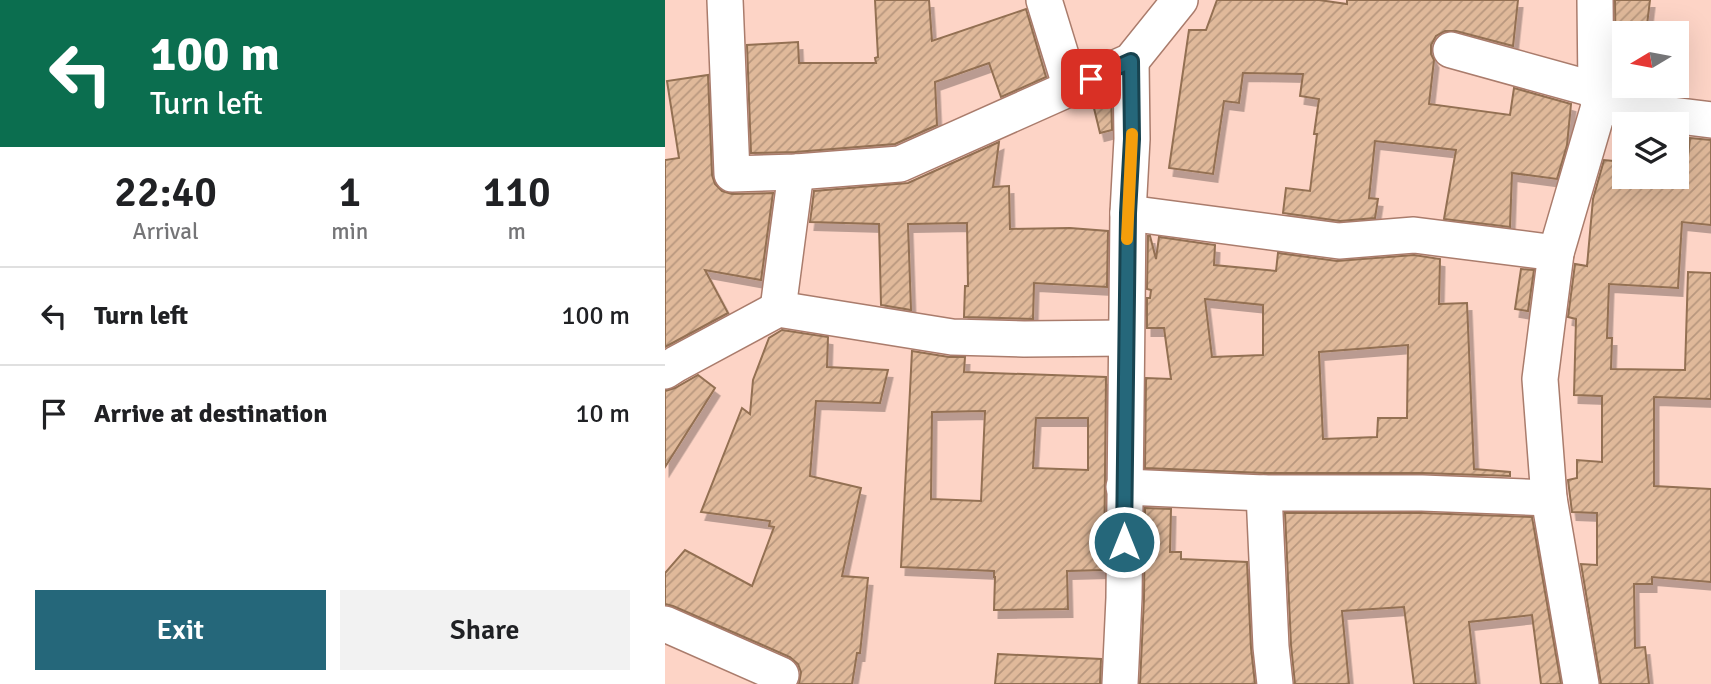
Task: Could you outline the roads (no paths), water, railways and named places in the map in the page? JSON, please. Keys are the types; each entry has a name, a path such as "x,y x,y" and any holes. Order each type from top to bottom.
{"street":[{"path":"725,0 731,174 900,164 1131,61 1181,0"},
{"path":"1044,0 1070,88"},
{"path":"1581,684 1549,498 1540,379 1556,253 1598,98 1595,0"},
{"path":"1451,50 1598,98 1711,120"},
{"path":"1119,684 1124,598 1131,61"},
{"path":"778,309 796,172"},
{"path":"1128,213 1339,241 1414,235 1556,253"},
{"path":"665,371 778,309 952,337 1126,338"},
{"path":"1124,487 1264,493 1422,493 1549,498"},
{"path":"1264,493 1275,684"},
{"path":"665,624 781,675"}]}
